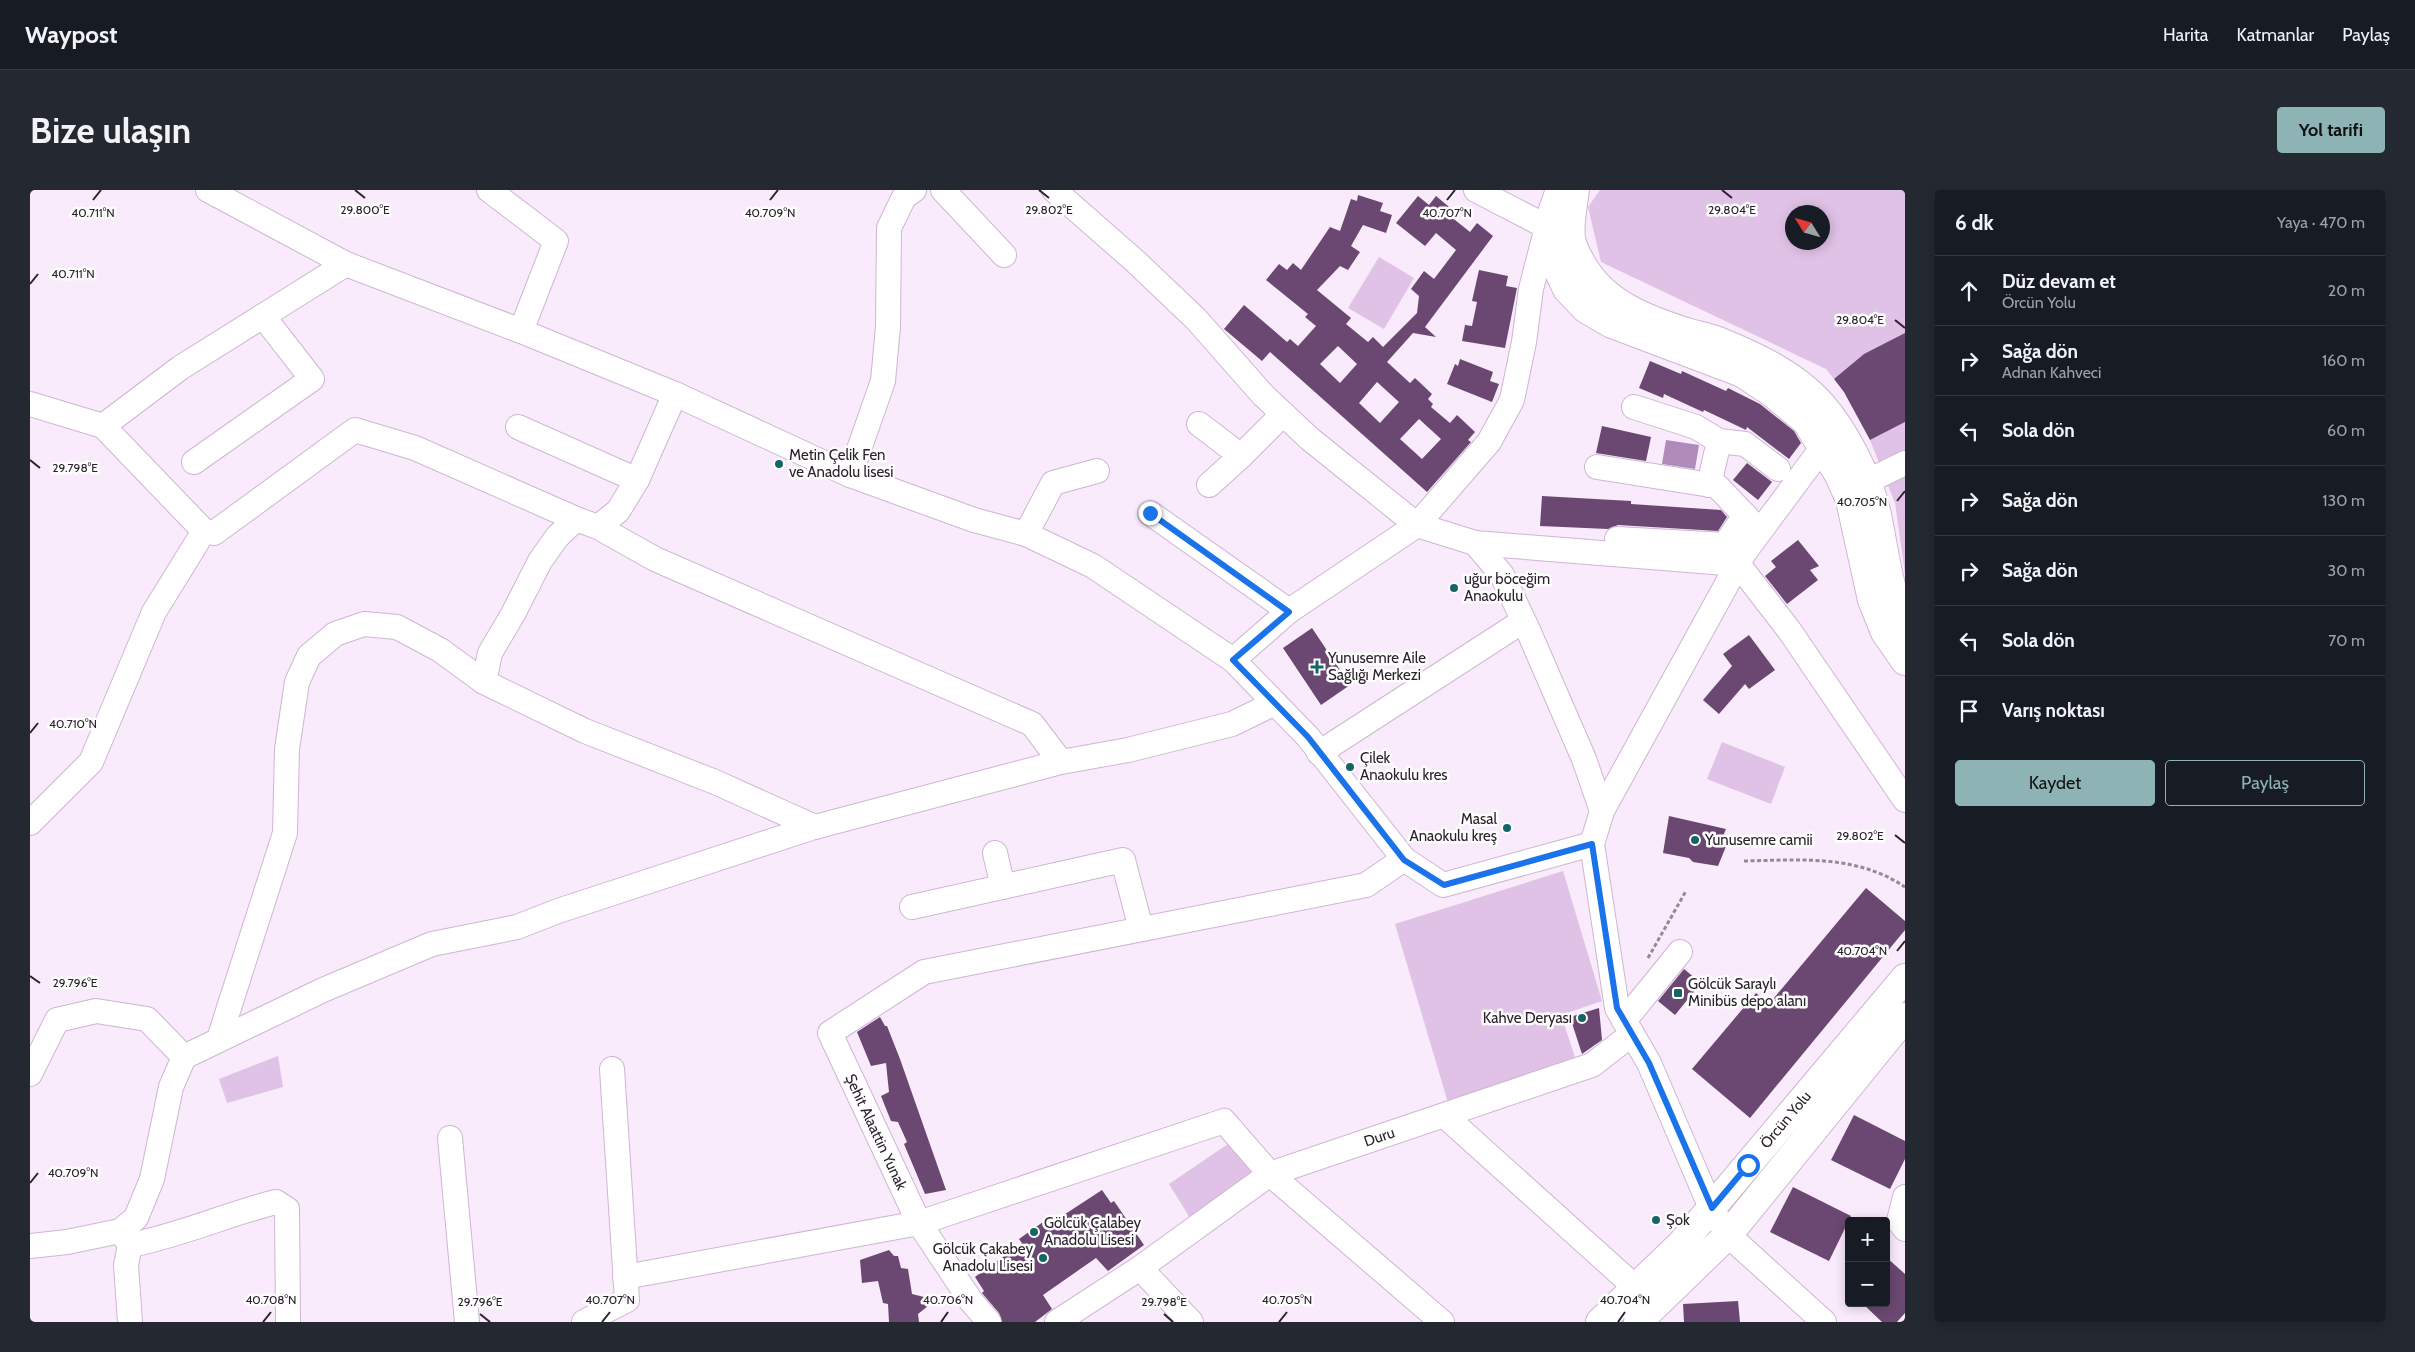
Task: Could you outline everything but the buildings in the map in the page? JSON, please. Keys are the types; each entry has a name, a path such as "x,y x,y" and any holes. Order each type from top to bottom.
{"main road":[{"path":"1560,190 1547,227 1557,268 1567,289 1586,309 1612,324 1742,373 1771,392 1806,421 1839,475 1850,500 1872,600 1885,632 1905,661"},
{"path":"1575,190 1570,221 1571,240 1587,274 1603,293 1622,306 1654,320 1716,340 1770,364 1820,404 1837,426 1866,482 1877,513 1891,587 1905,625"},
{"name":"Örcün Yolu","path":"1600,1322 1682,1243 1905,978"},
{"name":"Örcün Yolu","path":"1638,1322 1728,1235 1905,1017"}],"street":[{"path":"208,190 346,264 521,331 674,394 850,475 974,520 1026,534 1093,566 1233,660 1308,737 1319,754 1404,860 1444,885 1592,844"},
{"path":"489,190 556,242 521,331"},
{"path":"850,475 883,381 888,327 889,228 904,197 914,190"},
{"path":"943,190 1004,255"},
{"path":"1054,190 1121,248 1196,319 1263,395 1310,439 1417,525 1475,543 1738,564 1789,630 1905,800"},
{"path":"1233,660 1289,612 1417,525 1489,442 1512,400 1524,342 1531,289 1547,227 1476,190"},
{"path":"103,426 180,368 346,264"},
{"path":"194,462 312,379 262,316"},
{"path":"598,528 618,511 637,480 674,394"},
{"path":"30,404 103,426 204,532 214,533 356,430 415,448 598,528 655,559 1032,724 1061,762"},
{"path":"1634,407 1696,427 1719,441 1745,444 1778,469"},
{"path":"1209,485 1283,414"},
{"path":"1199,424 1241,456"},
{"path":"518,427 637,480"},
{"path":"1709,485 1719,441"},
{"path":"1565,536 1725,545 1752,523 1773,512 1795,487 1822,448"},
{"path":"1866,482 1905,463"},
{"path":"1597,467 1717,486 1752,523"},
{"path":"1026,534 1053,483 1097,471"},
{"path":"1150,513 1289,612"},
{"path":"484,682 490,653 513,614 540,561 557,537 576,519"},
{"path":"1752,523 1738,564 1602,811 1592,844 1617,1008 1649,1063 1712,1208 1728,1235 1824,1322"},
{"path":"30,823 91,762 154,612 204,532"},
{"path":"1475,543 1502,575 1584,759 1602,811"},
{"path":"1319,754 1523,620"},
{"path":"219,1040 285,833 287,749 297,682 309,656 335,634 364,624 398,628 440,650 484,682 585,731 716,782 815,827"},
{"path":"130,1322 125,1238 136,1218 152,1180 171,1087 184,1057 323,990 432,944 517,926 815,827 1061,762 1128,750 1232,724 1275,703"},
{"path":"995,853 1003,887"},
{"path":"912,907 1124,860 1141,929 1366,885 1404,860"},
{"name":"Şehit Alaattin Yunak","path":"989,1322 971,1301 918,1223 830,1033 924,972 1141,929"},
{"name":"Duru","path":"1057,1322 1140,1268 1270,1174 1592,1065 1628,1027 1680,952"},
{"path":"30,1074 57,1020 96,1011 147,1019 184,1057"},
{"path":"584,1322 627,1300 612,1069"},
{"path":"1445,1116 1635,1287"},
{"path":"625,1277 918,1223 1224,1120 1270,1174 1442,1322"},
{"path":"450,1138 467,1322"},
{"path":"1905,1197 1899,1222 1905,1229"},
{"path":"30,1246 125,1238 146,1242 276,1202 287,1209 288,1322"},
{"path":"1140,1268 1191,1322"}],"path":[{"path":"1744,861 1812,860 1855,865 1886,874 1905,887"}],"shaded area":[{"path":"1600,190 1905,190 1905,336 1834,379 1826,369 1601,262 1588,207"},
{"path":"1379,257 1414,278 1384,329 1348,308"},
{"path":"1905,422 1905,574 1895,503 1870,440"},
{"path":"1666,440 1699,445 1695,469 1662,464"},
{"path":"1722,742 1785,767 1771,804 1707,779"},
{"path":"1563,871 1602,1001 1561,1015 1575,1057 1449,1106 1395,924"},
{"path":"278,1056 283,1087 227,1103 219,1079"},
{"path":"1231,1142 1255,1175 1190,1218 1169,1184"}],"place":[{"name":"Metin Çelik Fen ve Anadolu lisesi","path":"779,464"},
{"name":"uğur böceğim Anaokulu","path":"1454,588"},
{"name":"Yunusemre Aile Sağlığı Merkezi","path":"1317,667"},
{"name":"Çilek Anaokulu kres","path":"1350,767"},
{"name":"Masal Anaokulu kreş","path":"1507,828"},
{"name":"Yunusemre camii","path":"1695,840"},
{"name":"Gölcük Saraylı Minibüs depo alanı","path":"1678,993"},
{"name":"Kahve Deryası","path":"1582,1018"},
{"name":"Şok","path":"1656,1220"},
{"name":"Gölcük Çalabey Anadolu Lisesi","path":"1034,1232"},
{"name":"Gölcük Çakabey Anadolu Lisesi","path":"1043,1258"}],"route":[{"path":"1150,513 1289,612 1233,660 1308,737 1319,754 1404,860 1444,885 1592,844 1617,1008 1649,1063 1712,1208 1748,1165"}]}
